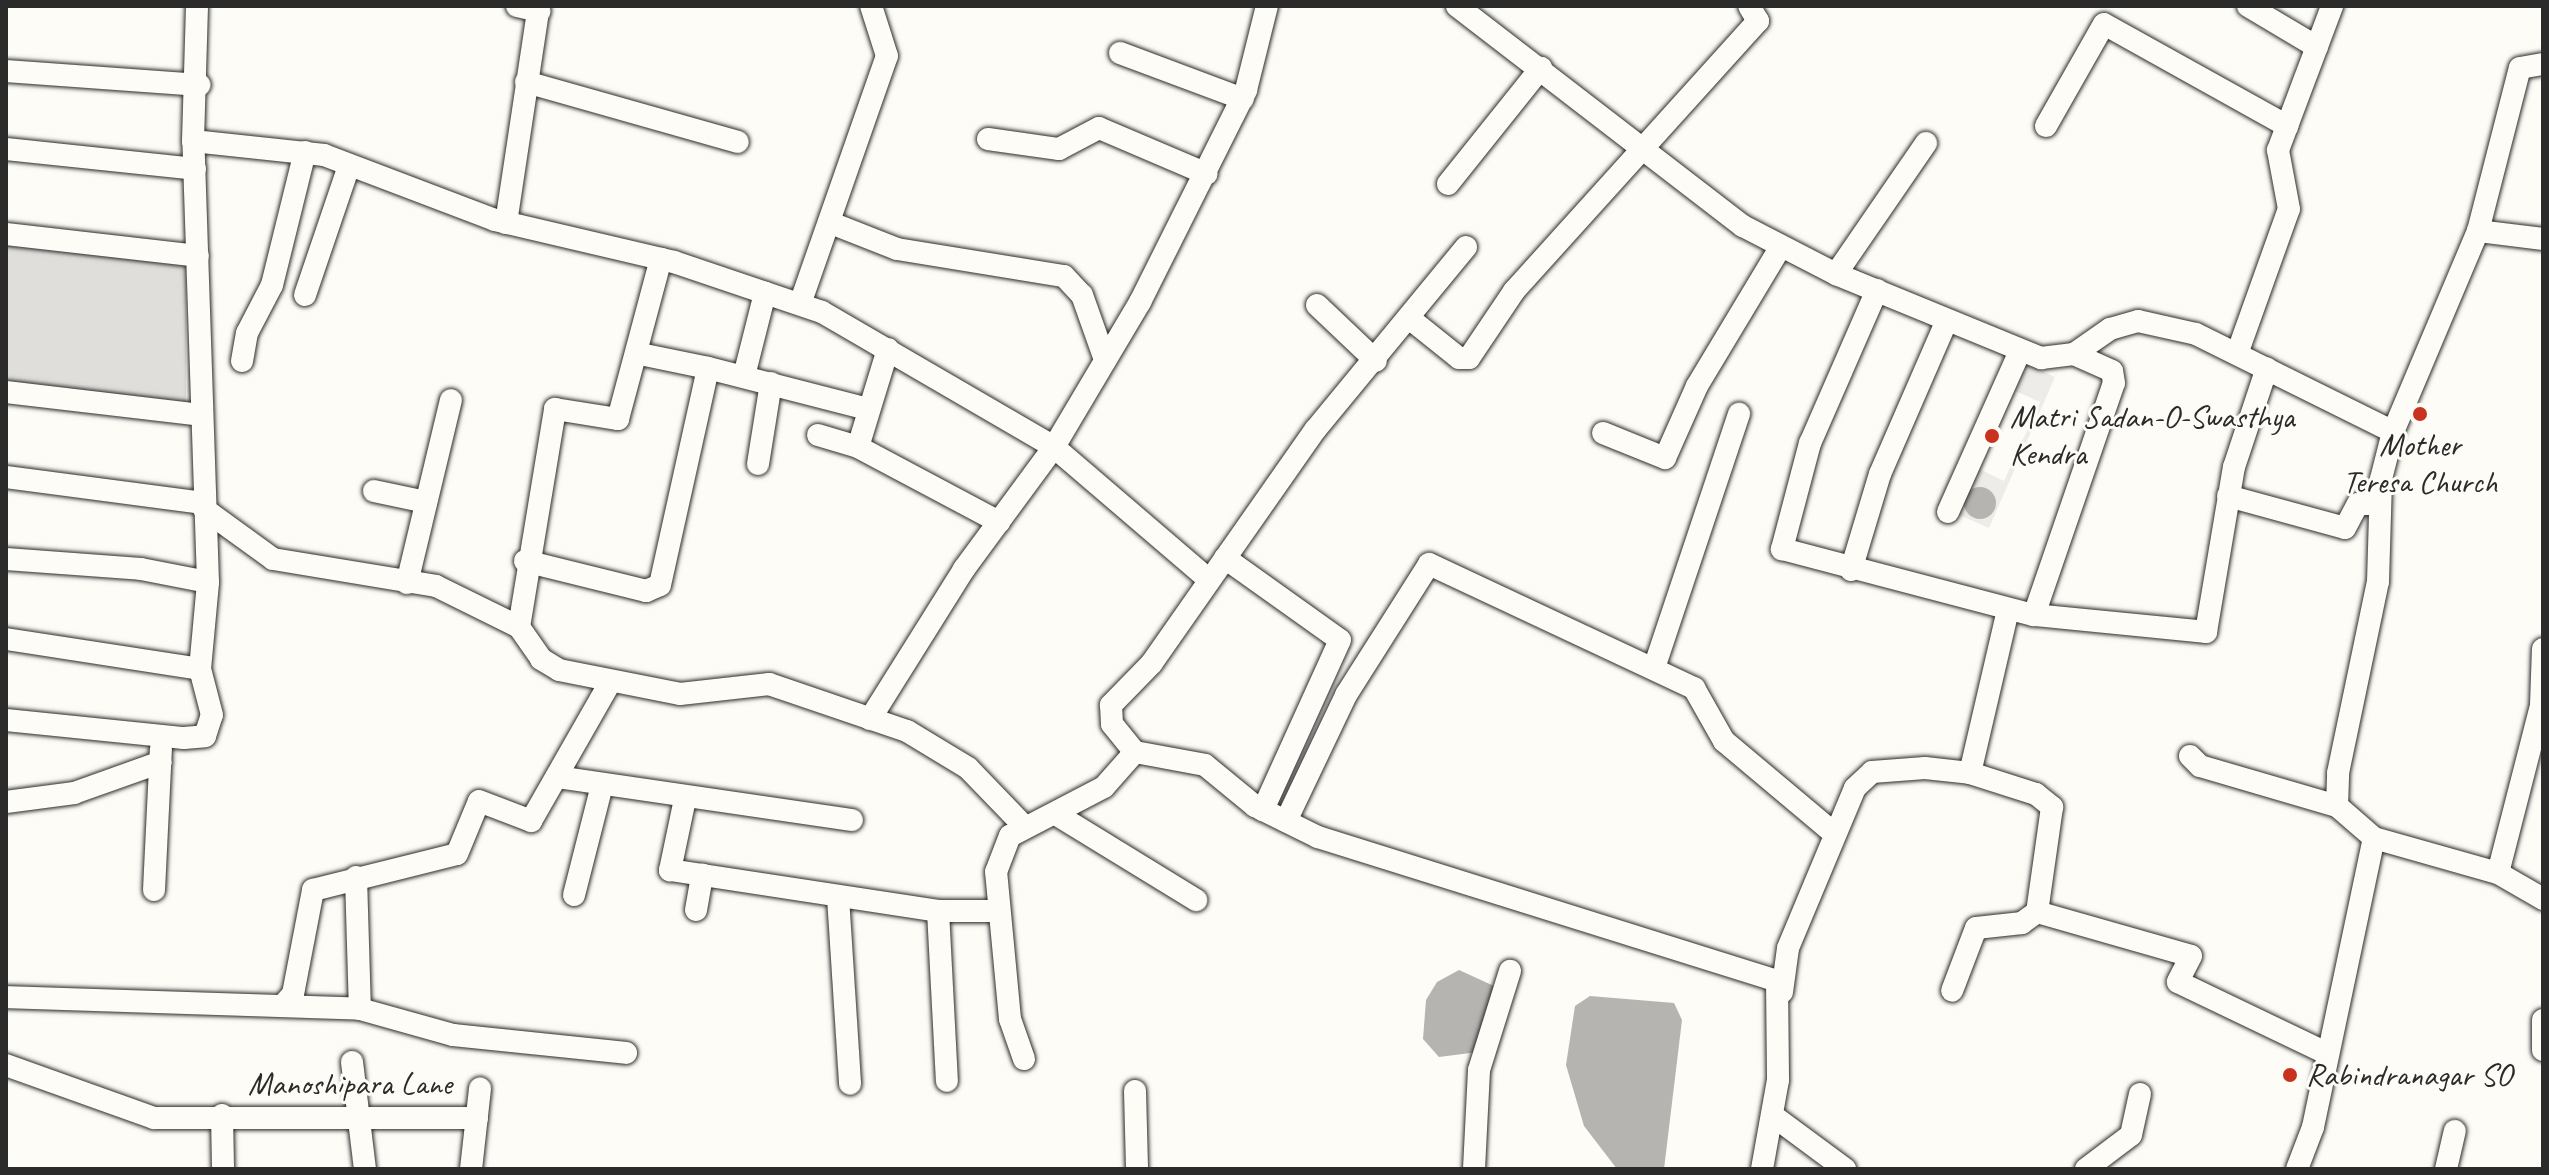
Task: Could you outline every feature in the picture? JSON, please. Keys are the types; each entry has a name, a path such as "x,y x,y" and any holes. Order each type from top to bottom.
{"street":[{"path":"6,720 162,736 205,736 212,715 200,669 208,582 193,141 199,85 197,6"},
{"path":"800,304 831,223 887,56 871,6"},
{"path":"870,719 999,522 1054,447 1105,360 1207,174 1243,99 1267,6"},
{"path":"1457,6 1645,150 1781,246 1836,274 2019,353 2074,354 2112,371 2114,383 2034,615"},
{"path":"1409,318 1459,358 1469,358 1514,291 1645,150 1758,21 1749,6"},
{"path":"2248,6 2317,47"},
{"path":"2237,354 2289,209 2277,168 2287,126 2332,6"},
{"path":"506,223 526,82 532,8"},
{"path":"2046,126 2104,24 2287,126"},
{"path":"1120,53 1243,99"},
{"path":"2337,806 2340,755 2378,582 2380,504 2393,432 2478,231 2520,68 2543,64"},
{"path":"1448,184 1541,68"},
{"path":"6,71 199,85"},
{"path":"526,82 738,142"},
{"path":"988,139 1059,149 1099,128 1207,174"},
{"path":"193,141 305,152 506,223 661,259 800,304 888,349 1054,447 1208,579"},
{"path":"1836,274 1926,143"},
{"path":"6,149 195,169"},
{"path":"242,361 247,333 272,285 305,152"},
{"path":"305,295 349,166"},
{"path":"831,223 897,249 1064,276 1082,295 1105,360"},
{"path":"2478,231 2543,239"},
{"path":"6,234 198,256"},
{"path":"1603,433 1665,458 1697,386 1781,246"},
{"path":"1466,247 1376,361 1315,430 1152,663 1111,705 1112,724 1135,752 1205,765 1274,816 1630,939 1768,976 1782,992"},
{"path":"519,627 525,561 555,409 618,419 640,354 661,259"},
{"path":"1877,290 1810,443 1781,544 1851,570 2008,610 2206,632 2228,496 2267,368"},
{"path":"744,376 765,293"},
{"path":"1317,305 1376,361"},
{"path":"2074,354 2110,329 2138,321 2196,334 2393,432"},
{"path":"1851,570 1880,474 1946,322"},
{"path":"858,447 888,349"},
{"path":"1948,512 2019,353"},
{"path":"640,354 744,376 868,409"},
{"path":"525,561 646,591 660,585 708,368"},
{"path":"758,464 771,383"},
{"path":"6,392 201,415"},
{"path":"407,583 451,400"},
{"path":"1655,665 1739,414"},
{"path":"818,435 858,447 999,522"},
{"path":"6,477 204,506 273,559 436,586 519,627 550,667 609,684 680,694 769,684 907,731 968,768 1023,825"},
{"path":"374,491 426,502"},
{"path":"2228,496 2345,528 2358,504 2380,504"},
{"path":"1225,558 1340,640 1274,816"},
{"path":"6,559 141,569 208,582"},
{"path":"1274,816 1429,564 1655,665 1694,688 1724,741 1835,834"},
{"path":"1970,773 2008,610"},
{"path":"6,639 200,669"},
{"path":"2498,873 2535,768 2543,649"},
{"path":"284,1004 293,994 313,890 457,854 479,801 531,821 609,684"},
{"path":"154,890 162,736"},
{"path":"1024,1059 1010,1019 996,911 996,872 1010,836 1023,825 1059,816 1104,787 1135,752"},
{"path":"2190,756 2200,766 2337,806 2374,838 2498,873 2543,899"},
{"path":"6,812 17,803 161,762"},
{"path":"1762,1169 1772,1115 1788,948 1855,788 1872,772 1970,773 2036,794 2052,807 2037,912 2022,923 1976,928 1952,991"},
{"path":"557,777 685,799 852,820"},
{"path":"574,895 602,785"},
{"path":"685,799 666,862 670,870 938,911 996,911"},
{"path":"1059,816 1196,900"},
{"path":"2297,1169 2328,1054 2374,838"},
{"path":"696,910 702,875"},
{"path":"356,877 360,1009"},
{"path":"838,897 850,1084"},
{"path":"938,911 947,1081"},
{"path":"2037,912 2191,956 2178,982 2328,1054"},
{"path":"1474,1169 1479,1070 1510,971"},
{"path":"6,997 284,1004 360,1009 453,1035 626,1053"},
{"path":"2543,1020 2543,1050"},
{"path":"352,1062 365,1169"},
{"name":"Manoshipara Lane","path":"6,1065 154,1118 356,1114 477,1118"},
{"path":"471,1169 480,1089"},
{"path":"1135,1091 1137,1169"},
{"path":"2086,1169 2131,1135 2140,1094"},
{"name":"Manoshipara Lane","path":"222,1115 223,1169"},
{"path":"1772,1115 1845,1169"},
{"path":"2446,1169 2455,1131"}],"shaded area":[{"path":"6,243 186,262 186,404 6,384"},
{"name":"Matri Sadan-O-Swasthya Kendra","path":"2022,362 2055,377 1989,528 1955,513","holes":["2015,391 2040,402 2004,481 1979,469"]},
{"path":"1980,487 1991,492 1996,503 1991,514 1980,519 1969,514 1964,503 1969,492"},
{"path":"1459,970 1494,986 1494,1001 1478,1052 1439,1057 1423,1039 1426,1000 1437,982"},
{"path":"1590,996 1674,1003 1682,1020 1664,1169 1617,1169 1584,1126 1566,1065 1575,1006"}],"place":[{"name":"Mother Teresa Church","path":"2420,414"},
{"name":"Matri Sadan-O-Swasthya Kendra","path":"1992,436"},
{"name":"Rabindranagar SO","path":"2290,1075"}]}
